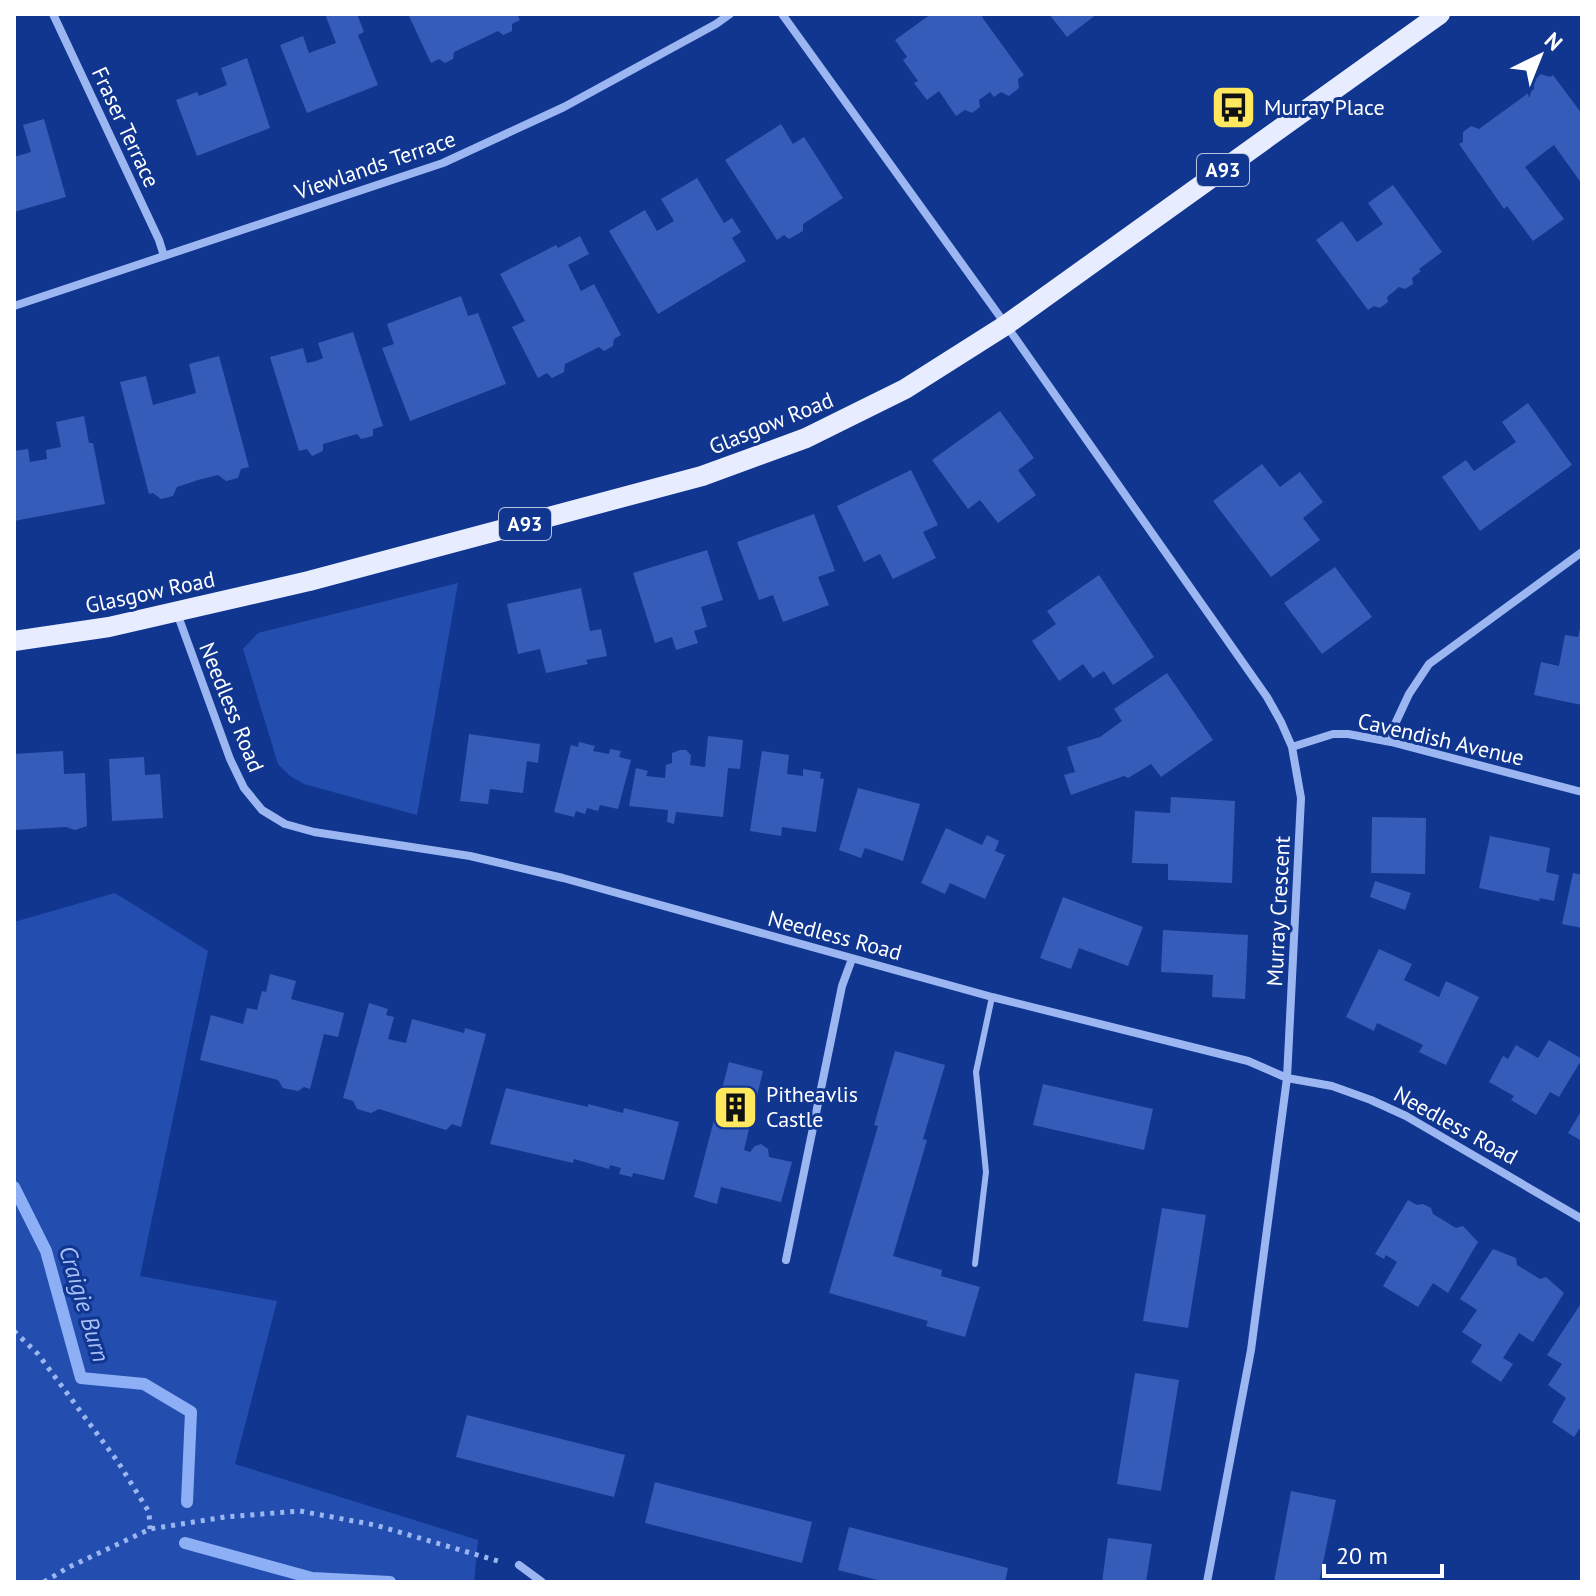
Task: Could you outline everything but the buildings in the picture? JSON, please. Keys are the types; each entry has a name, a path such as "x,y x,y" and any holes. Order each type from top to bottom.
{"main road":[{"name":"Glasgow Road","path":"14,641 109,627 177,612 569,513 727,468 806,438 854,416 930,374 1006,325 1440,14"}],"street":[{"name":"Fraser Terrace","path":"53,14 164,256"},
{"name":"Viewlands Terrace","path":"14,306 443,163 564,107 730,14"},
{"path":"782,14 1006,325"},
{"name":"Murray Crescent","path":"1006,325 1267,697 1292,747 1301,798 1287,1078 1251,1350 1207,1582"},
{"path":"1391,742 1395,724 1409,694 1429,664 1582,552"},
{"name":"Needless Road","path":"177,612 230,759 244,788 262,810 285,824 314,832 470,856 563,878 992,997 1248,1061 1287,1078 1332,1086 1406,1116 1582,1219"},
{"name":"Cavendish Avenue","path":"1292,747 1333,734 1391,742 1582,792"},
{"path":"786,1260 842,986 852,959"},
{"path":"519,1565 542,1582"}],"lane":[{"path":"975,1264 986,1172 976,1072 992,997"}],"path":[{"path":"14,1331 38,1354 118,1462 149,1512 150,1529"},
{"path":"44,1582 150,1529 225,1517 300,1511 375,1525 483,1559 519,1565"}],"shaded area":[{"path":"458,583 417,815 304,784 290,776 278,764 243,649 258,633"},
{"path":"115,893 208,951 140,1276 277,1301 235,1464 478,1540 474,1582 14,1582 14,922"}],"waterway":[{"name":"Craigie Burn","path":"14,1187 46,1251 81,1378 144,1384 191,1412 187,1502"},
{"name":"Craigie Burn","path":"185,1543 312,1578 390,1582"}],"place":[{"name":"Murray Place","path":"1233,107"},
{"name":"Pitheavlis Castle","path":"735,1107"}]}
